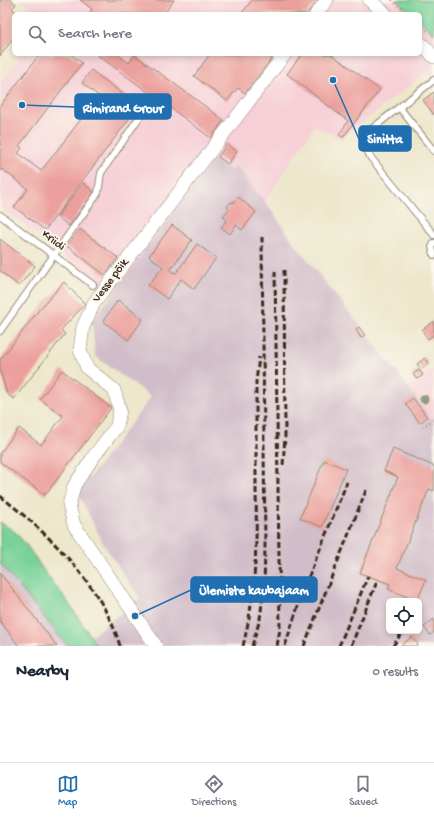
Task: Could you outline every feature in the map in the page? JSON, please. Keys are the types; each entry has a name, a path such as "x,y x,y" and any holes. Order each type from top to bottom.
{"street":[{"path":"318,12 327,0"},
{"path":"369,0 384,12"},
{"path":"425,38 427,49 434,58"},
{"name":"Vesse põik","path":"156,646 74,525 69,505 74,486 94,456 117,426 120,410 114,390 87,368 80,350 83,327 94,303 283,56"}],"lane":[{"path":"434,80 369,131 365,146 371,158 434,235"},
{"path":"399,107 434,151"},
{"path":"0,331 98,193 101,172 144,109"},
{"name":"Kriidi","path":"0,215 93,286"},
{"path":"434,243 432,247 434,255"}],"path":[{"path":"392,0 406,12"},
{"path":"423,427 434,419"}],"shaded area":[{"path":"20,0 434,0 434,79 428,71 341,139 314,126 265,202 237,166 232,171 214,159 113,294 0,206 0,83 21,56 422,56 422,12 35,12"},
{"path":"214,159 232,171 236,166 269,207 292,240 409,388 431,419 434,417 434,646 89,646 89,638 140,598 104,545 78,493 151,397 95,356 92,321"},
{"path":"434,368 434,417 431,419 409,388"},
{"path":"0,563 1,564 68,645 0,646"}],"green space":[{"path":"396,0 434,0 434,34 422,23 422,12 410,12"},
{"path":"0,522 15,532 27,546 67,601 97,646 67,646 0,563"}],"building":[{"path":"0,0 11,0 16,4 12,9 16,12 12,12 12,40 0,56"},
{"path":"80,0 174,0 165,12 90,12 92,9"},
{"path":"252,0 319,0 308,12 243,12"},
{"path":"38,56 73,56 82,63 19,146 22,148 18,153 41,171 99,96 82,83 91,70 139,106 45,230 14,207 28,189 2,169 0,171 0,106"},
{"path":"99,56 120,56 129,63 134,56 136,56 224,120 211,138 161,101 154,111 145,104 152,95"},
{"path":"209,56 273,56 245,93 238,88 227,101 194,76"},
{"path":"300,56 334,56 380,90 343,137 339,135 348,121 287,74"},
{"path":"434,92 434,115 423,100"},
{"path":"227,144 237,151 228,164 218,157"},
{"path":"83,183 94,192 69,226 57,217"},
{"path":"238,197 256,212 242,230 236,225 230,234 221,227 227,220 223,216 229,209 227,207"},
{"path":"172,225 192,240 170,270 176,273 197,244 216,258 194,289 181,279 167,299 148,285 163,267 149,256"},
{"path":"80,229 118,258 105,275 67,246"},
{"path":"0,239 35,266 19,286 0,271"},
{"path":"64,282 85,304 61,330 65,334 14,399 7,394 0,370 0,360 39,310"},
{"path":"118,300 143,319 128,340 103,321"},
{"path":"434,321 434,335 428,339 422,330"},
{"path":"359,327 365,335 361,338 356,329"},
{"path":"425,358 429,363 421,369 417,364"},
{"path":"62,370 111,408 45,495 0,462 0,453 19,428 41,445 63,416 40,399"},
{"path":"419,370 423,375 417,379 413,374"},
{"path":"413,398 427,417 420,423 405,404"},
{"path":"393,449 434,466 434,491 429,489 397,568 426,580 418,598 410,598 388,589 390,584 360,573 398,477 384,471"},
{"path":"324,460 346,469 322,527 300,518"},
{"path":"0,573 57,646 19,646 0,621"},
{"path":"434,619 434,632 430,635 424,627"},
{"path":"412,637 418,645 417,646 400,646"}],"railway":[{"path":"252,646 260,619 264,587 265,548 262,237"},
{"path":"283,465 285,436 284,269"},
{"path":"275,271 280,629 277,646"},
{"path":"243,646 251,607 255,568 256,382 259,357"},
{"path":"285,646 303,591 347,482"},
{"path":"304,646 367,488"},
{"path":"0,496 37,527 72,562 101,602 112,624 120,646"},
{"path":"339,646 368,576"},
{"path":"351,646 378,579"},
{"path":"393,646 401,634"}],"place":[{"name":"Sinitta","path":"333,80"},
{"name":"Rimirand Grour","path":"22,105"},
{"name":"Ülemiste kaubajaam","path":"135,616"}]}
